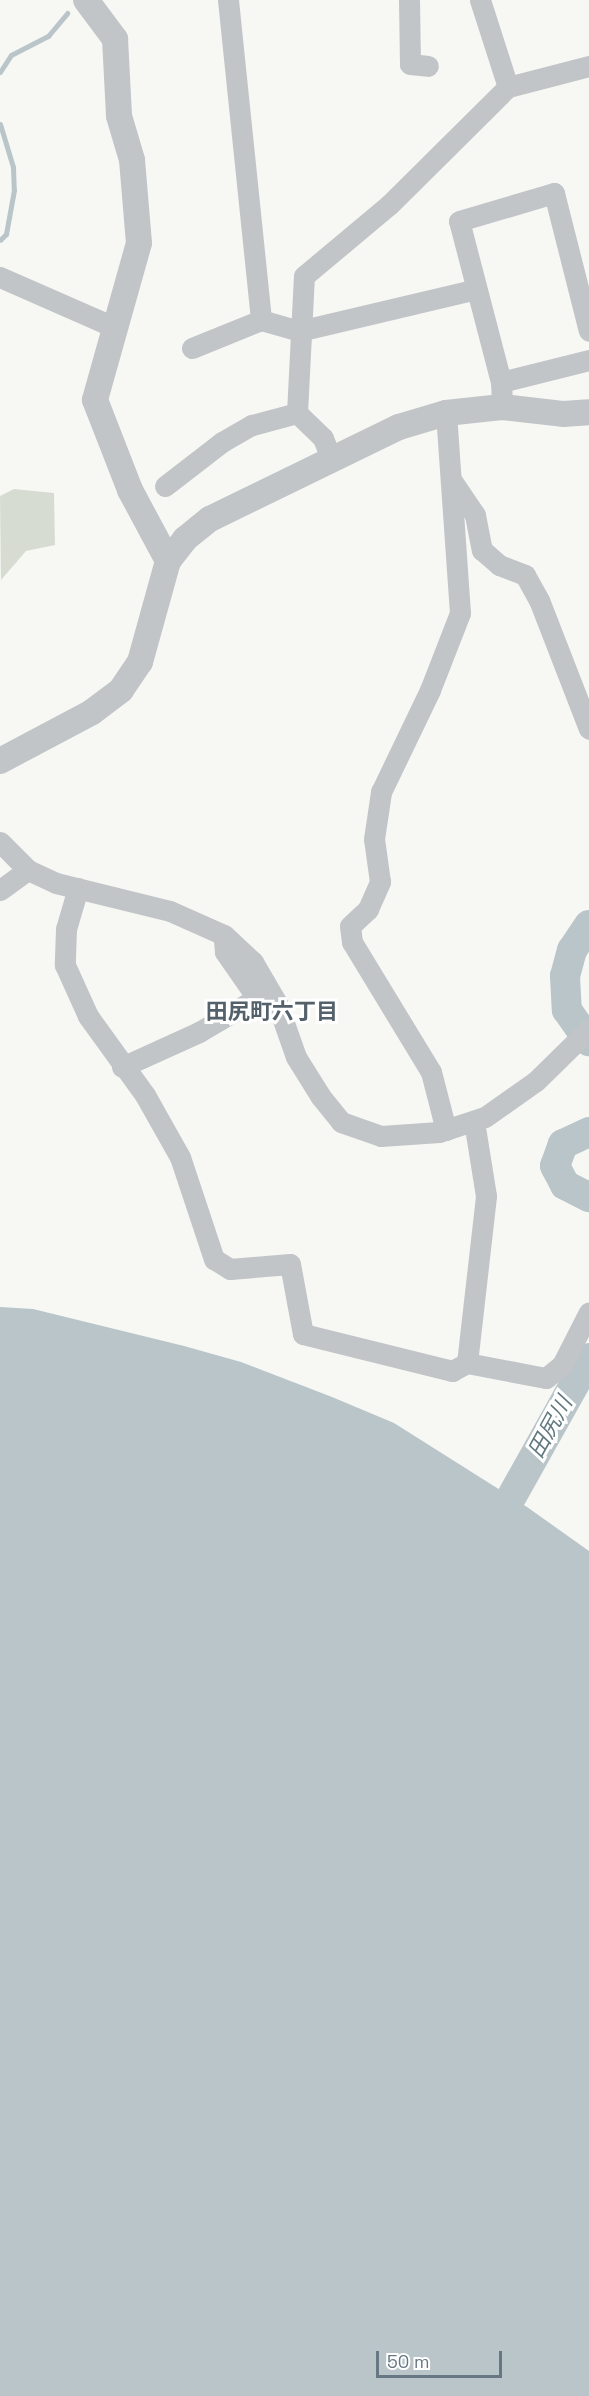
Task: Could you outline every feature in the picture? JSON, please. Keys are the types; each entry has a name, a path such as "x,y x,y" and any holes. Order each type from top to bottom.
{"street":[{"path":"86,0 115,39 119,116 132,160 138,201 139,243 131,280 114,327 96,400 130,490 168,561"},
{"path":"228,0 261,320"},
{"path":"410,0 410,64 428,66"},
{"path":"480,0 508,87"},
{"path":"331,458 323,438 297,413 299,331 304,276 388,205 508,87 589,66"},
{"path":"502,394 459,221 554,193 589,331"},
{"path":"0,277 114,327"},
{"path":"192,348 261,320 299,331 476,289"},
{"path":"0,761 92,712 121,690 141,662 168,561 184,538 210,519 331,458 399,427 502,394 589,360"},
{"path":"502,394 563,414 589,411"},
{"path":"165,486 222,442 252,424 297,413"},
{"path":"446,413 460,613 430,690 381,792 374,839 380,882 368,909 350,926 352,942 431,1072 446,1130"},
{"path":"451,479 475,515 482,550 499,565 525,576 540,600 589,729"},
{"path":"0,842 28,870 56,883 170,910 224,935 253,963 277,1003 296,1057 341,1122 381,1136 446,1130 474,1121 536,1081 586,1032"},
{"path":"0,890 28,870"},
{"path":"78,888 66,929 65,965 88,1016 122,1067 145,1095 180,1157 214,1259 230,1269 290,1264 303,1334 452,1371 467,1363 546,1378 562,1365 589,1311"},
{"path":"122,1067 199,1032 257,998 225,951 224,935"},
{"path":"467,1363 486,1196 474,1121"}],"shaded area":[{"path":"14,489 54,493 55,545 26,551 1,580 0,496"},
{"path":"0,1307 33,1309 184,1346 241,1362 332,1397 394,1423 527,1507 589,1551 589,2396 0,2396"}],"waterway":[{"path":"0,72 11,55 48,36 67,13"},
{"path":"0,124 13,167 14,190 6,234 0,240"},
{"name":"田尻川","path":"589,925 572,950 565,976 567,1010 589,1041"},
{"name":"田尻川","path":"589,1132 563,1144 555,1166 565,1185 589,1197"},
{"name":"田尻川","path":"512,1496 589,1358"}],"district":[{"name":"田尻町六丁目","path":"272,1012"}]}
